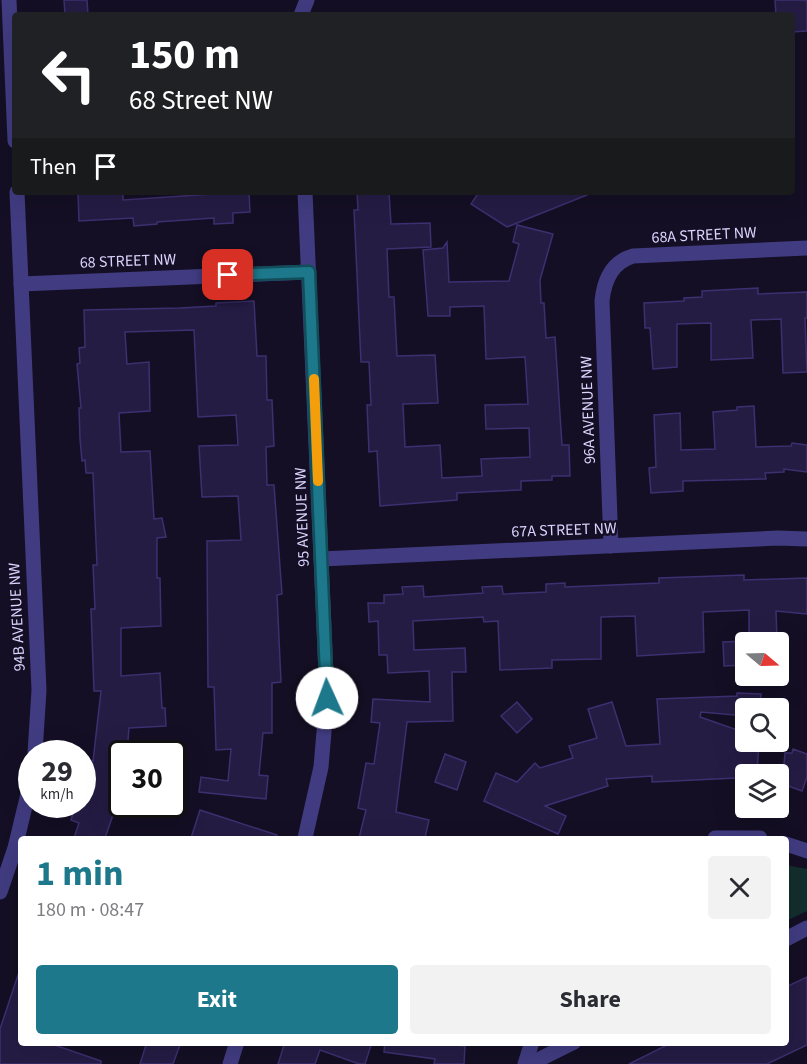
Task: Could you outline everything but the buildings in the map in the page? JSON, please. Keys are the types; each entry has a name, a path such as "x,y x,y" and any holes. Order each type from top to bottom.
{"street":[{"path":"9,0 12,70"},
{"name":"94B AVENUE NW","path":"17,195 39,690 36,740"},
{"name":"95 AVENUE NW","path":"305,195 327,687 326,728 316,796 306,836"},
{"name":"68A STREET NW","path":"609,274 624,259 633,256 807,248"},
{"name":"68 STREET NW","path":"21,284 309,272"},
{"name":"96A AVENUE NW","path":"609,274 602,301 611,546"},
{"name":"67A STREET NW","path":"321,560 778,538 807,539"},
{"path":"0,892 22,818"},
{"path":"789,845 807,851"},
{"path":"789,937 807,928"},
{"path":"230,1064 236,1046"},
{"path":"525,1064 531,1046"},
{"path":"530,1064 566,1046"}],"green space":[{"path":"789,866 807,869 807,911 789,920"}],"slow traffic":[{"path":"314,379 318,481"}],"route":[{"path":"228,275 309,272 327,698"}]}
